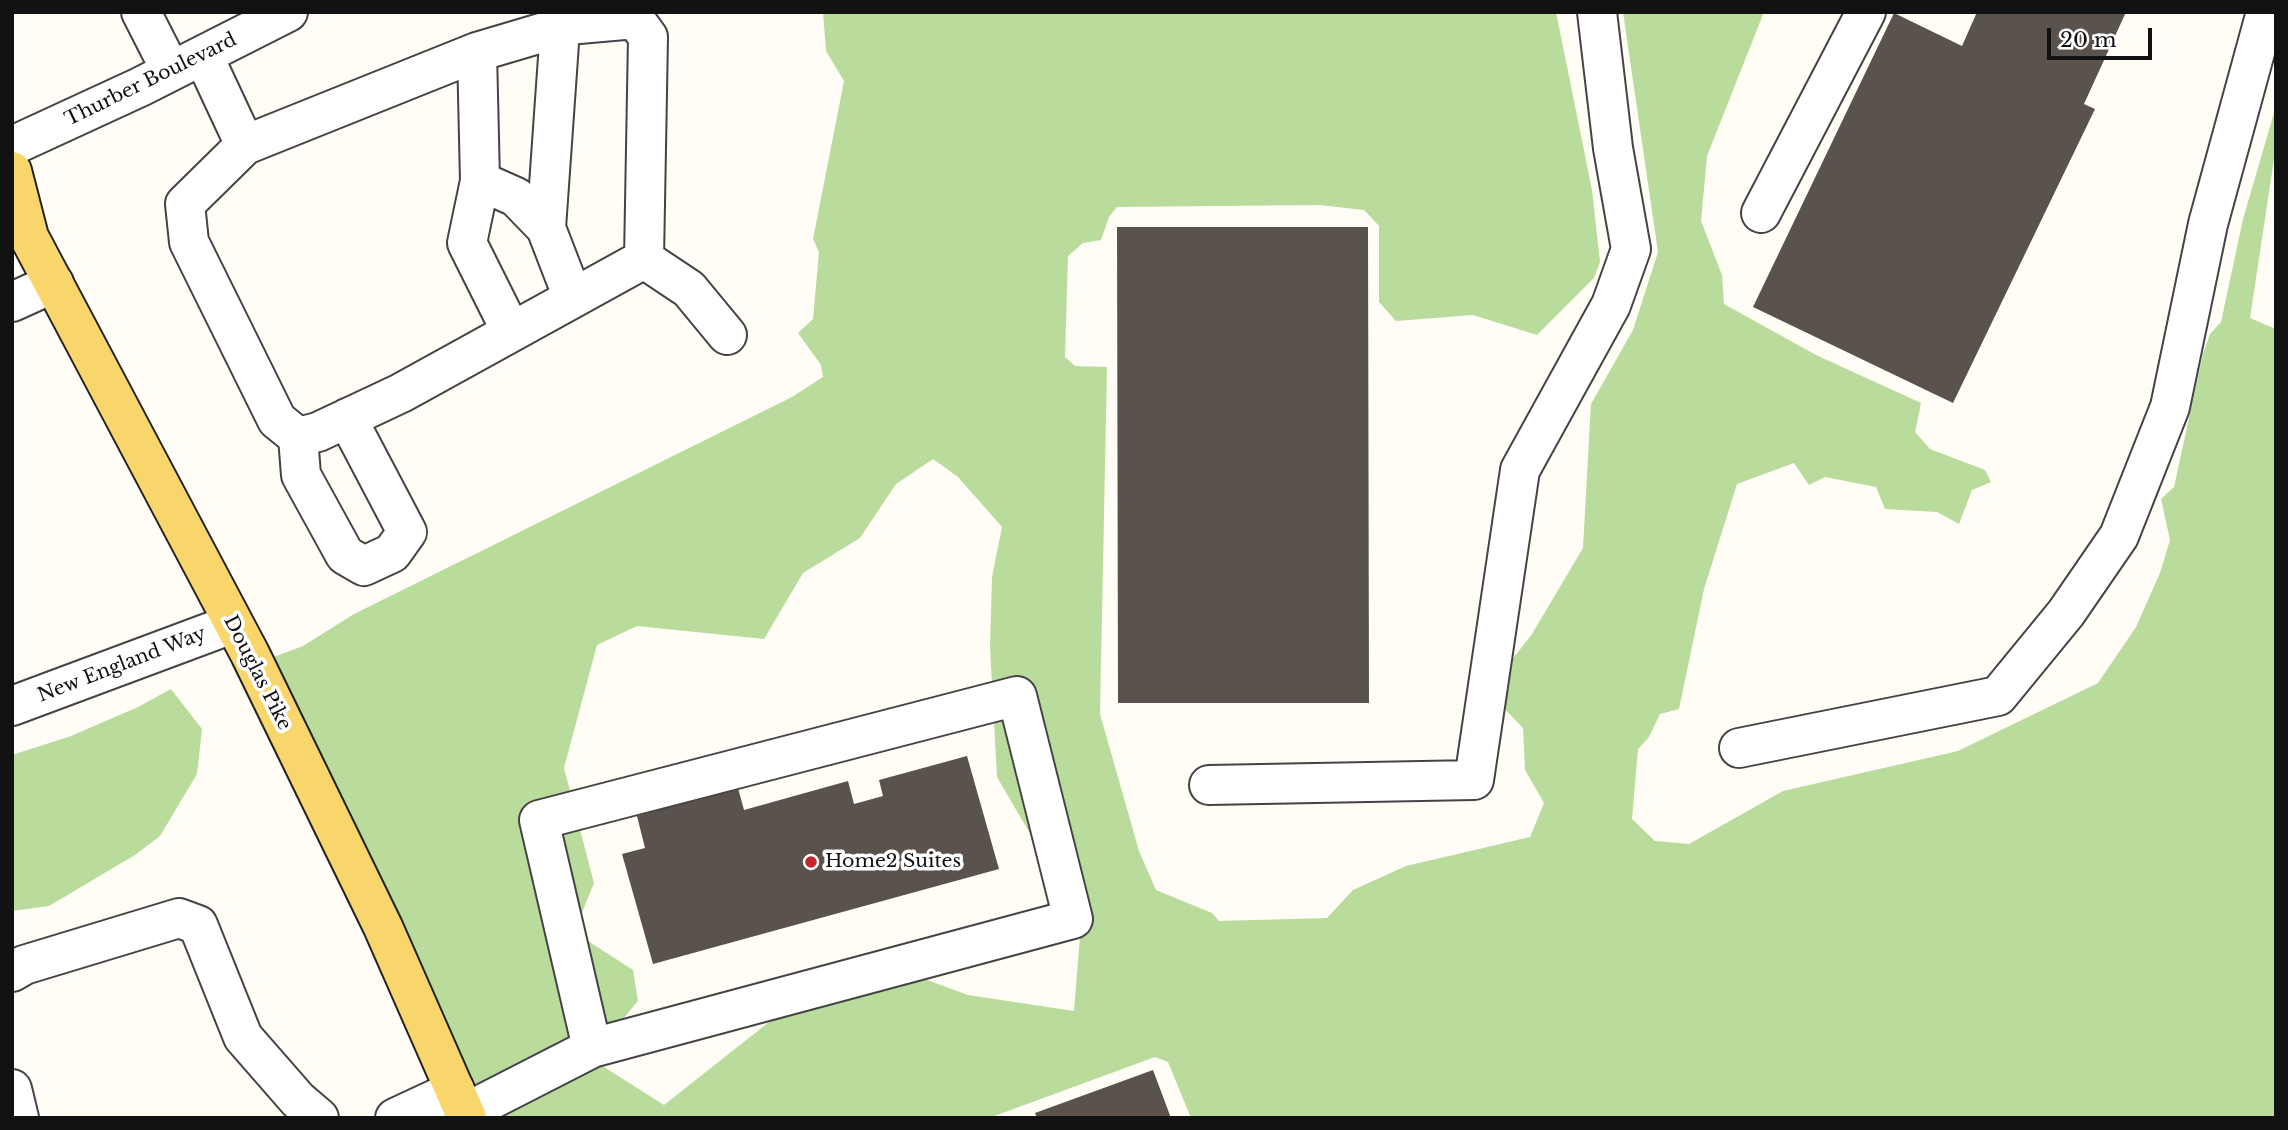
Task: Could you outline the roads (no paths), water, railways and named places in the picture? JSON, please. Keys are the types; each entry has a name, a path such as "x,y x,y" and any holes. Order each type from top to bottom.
{"main road":[{"name":"Douglas Pike","path":"12,171 21,227 54,283 250,654 383,927 462,1107"}],"street":[{"path":"141,12 187,63 245,145"},
{"name":"Thurber Boulevard","path":"12,146 288,12"},
{"path":"1209,785 1474,780 1520,470 1611,304 1631,249 1613,148 1597,12"},
{"path":"1761,213 1866,12"},
{"path":"1739,748 1998,696 2066,613 2119,536 2170,407 2208,224 2266,12"},
{"path":"347,418 407,532 392,553 364,566 345,555 301,475 298,437 277,420 190,242 185,204 245,145 477,52 560,29 635,19 648,37 644,259"},
{"path":"546,228 560,29"},
{"path":"477,52 480,181 467,243 511,331"},
{"path":"480,181 516,197 546,228 573,298"},
{"path":"298,437 401,393 644,259"},
{"path":"644,259 689,289 727,335"},
{"path":"12,302 54,283"},
{"name":"New England Way","path":"13,703 232,624"},
{"path":"395,1118 462,1107 592,1048 1073,919 1017,696 539,820 592,1048"},
{"path":"12,972 24,965 178,918 198,925 243,1037 298,1100 319,1118"},
{"path":"12,1090 19,1118"}],"place":[{"name":"Home2 Suites","path":"811,862"}]}
